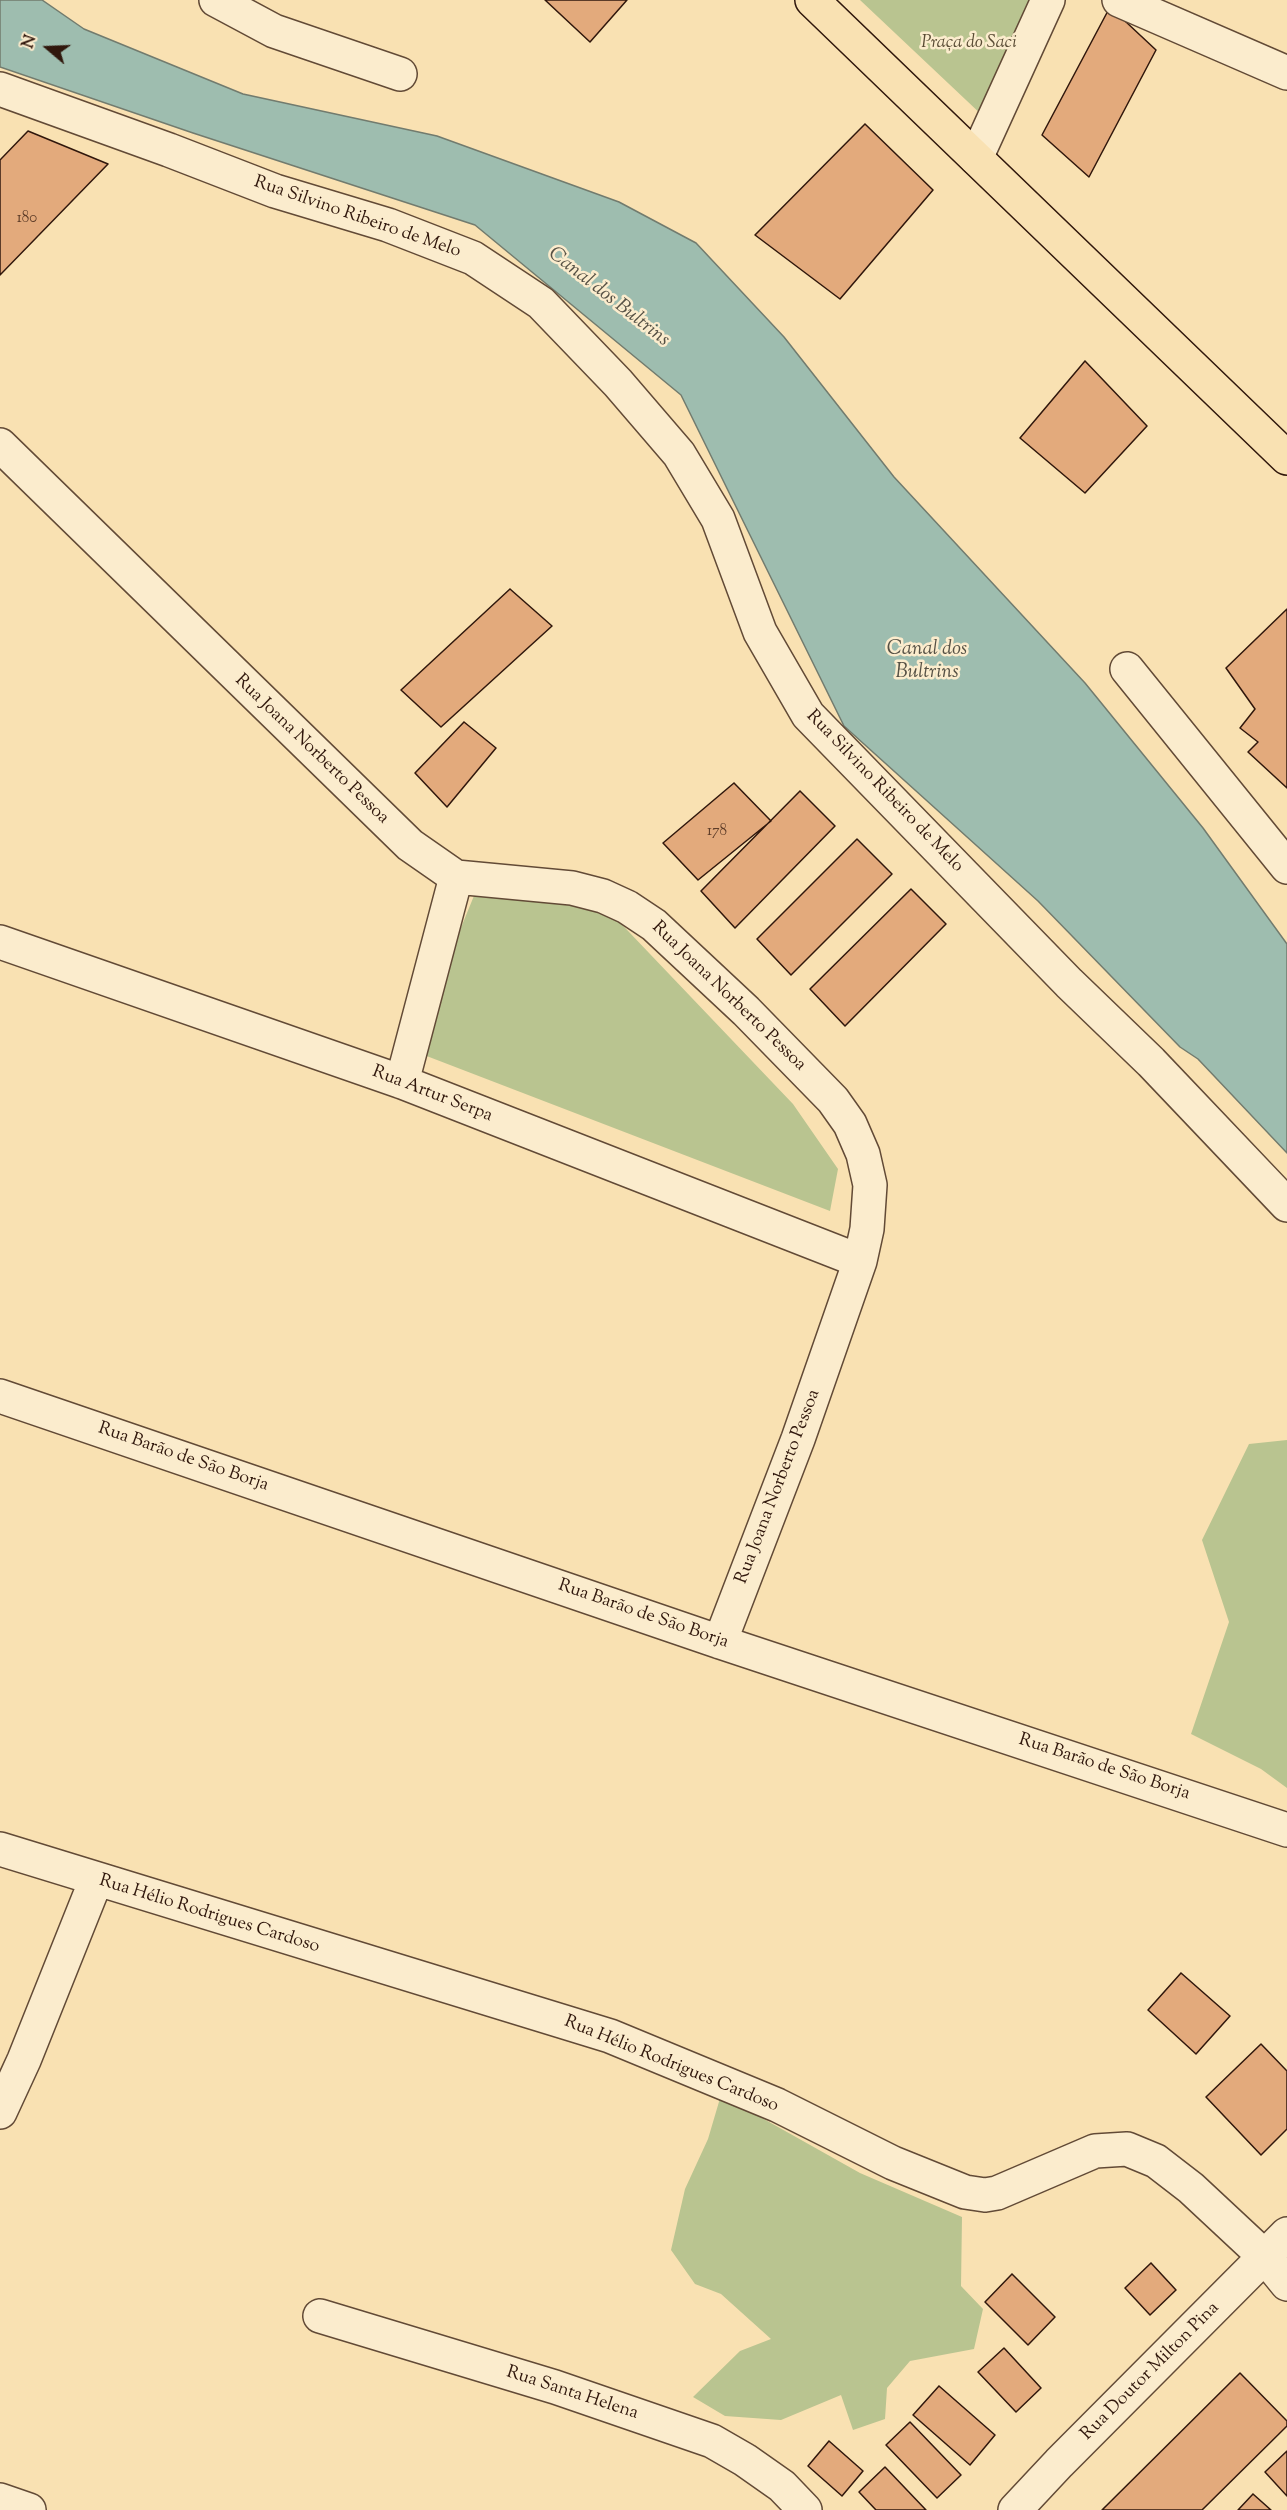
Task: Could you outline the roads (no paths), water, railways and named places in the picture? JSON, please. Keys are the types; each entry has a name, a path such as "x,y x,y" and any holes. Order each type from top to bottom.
{"main road":[{"path":"812,0 1287,458"}],"street":[{"path":"216,0 274,31 400,74"},
{"path":"976,158 1048,0"},
{"path":"1119,0 1287,73"},
{"name":"Rua Silvino Ribeiro de Melo","path":"0,89 170,150 274,191 388,225 473,258 542,303 618,383 679,454 718,519 760,632 808,715 1069,983 1151,1062 1287,1205"},
{"name":"Rua Joana Norberto Pessoa","path":"0,445 410,845 456,877 572,888 603,896 627,907 654,925 683,951 826,1092 850,1124 863,1154 870,1185 867,1229 860,1261 798,1439 720,1642"},
{"path":"1127,669 1287,867"},
{"path":"402,1082 456,877"},
{"name":"Rua Artur Serpa","path":"0,942 402,1082 860,1261"},
{"name":"Rua Barão de São Borja","path":"0,1396 720,1642 1287,1830"},
{"name":"Rua Hélio Rodrigues Cardoso","path":"0,1849 610,2036 777,2105 893,2163 965,2192 986,2195 997,2193 1095,2151 1127,2149 1147,2156 1168,2169 1276,2246 1287,2284"},
{"path":"0,2112 24,2060 96,1880"},
{"name":"Rua Doutor Milton Pina","path":"1016,2510 1059,2463 1276,2246"},
{"name":"Rua Santa Helena","path":"320,2316 555,2387 712,2441 746,2460 782,2486 805,2510"},
{"path":"0,2500 29,2510"}],"water":[{"name":"Canal dos Bultrins","path":"0,0 42,0 84,29 243,94 437,136 619,202 696,243 784,337 894,477 1085,683 1203,828 1287,944 1287,1153 1198,1059 1180,1047 1038,901 844,726 681,395 475,225 0,67"}],"park label":[{"name":"Praça do Saci","path":"969,44"}]}
